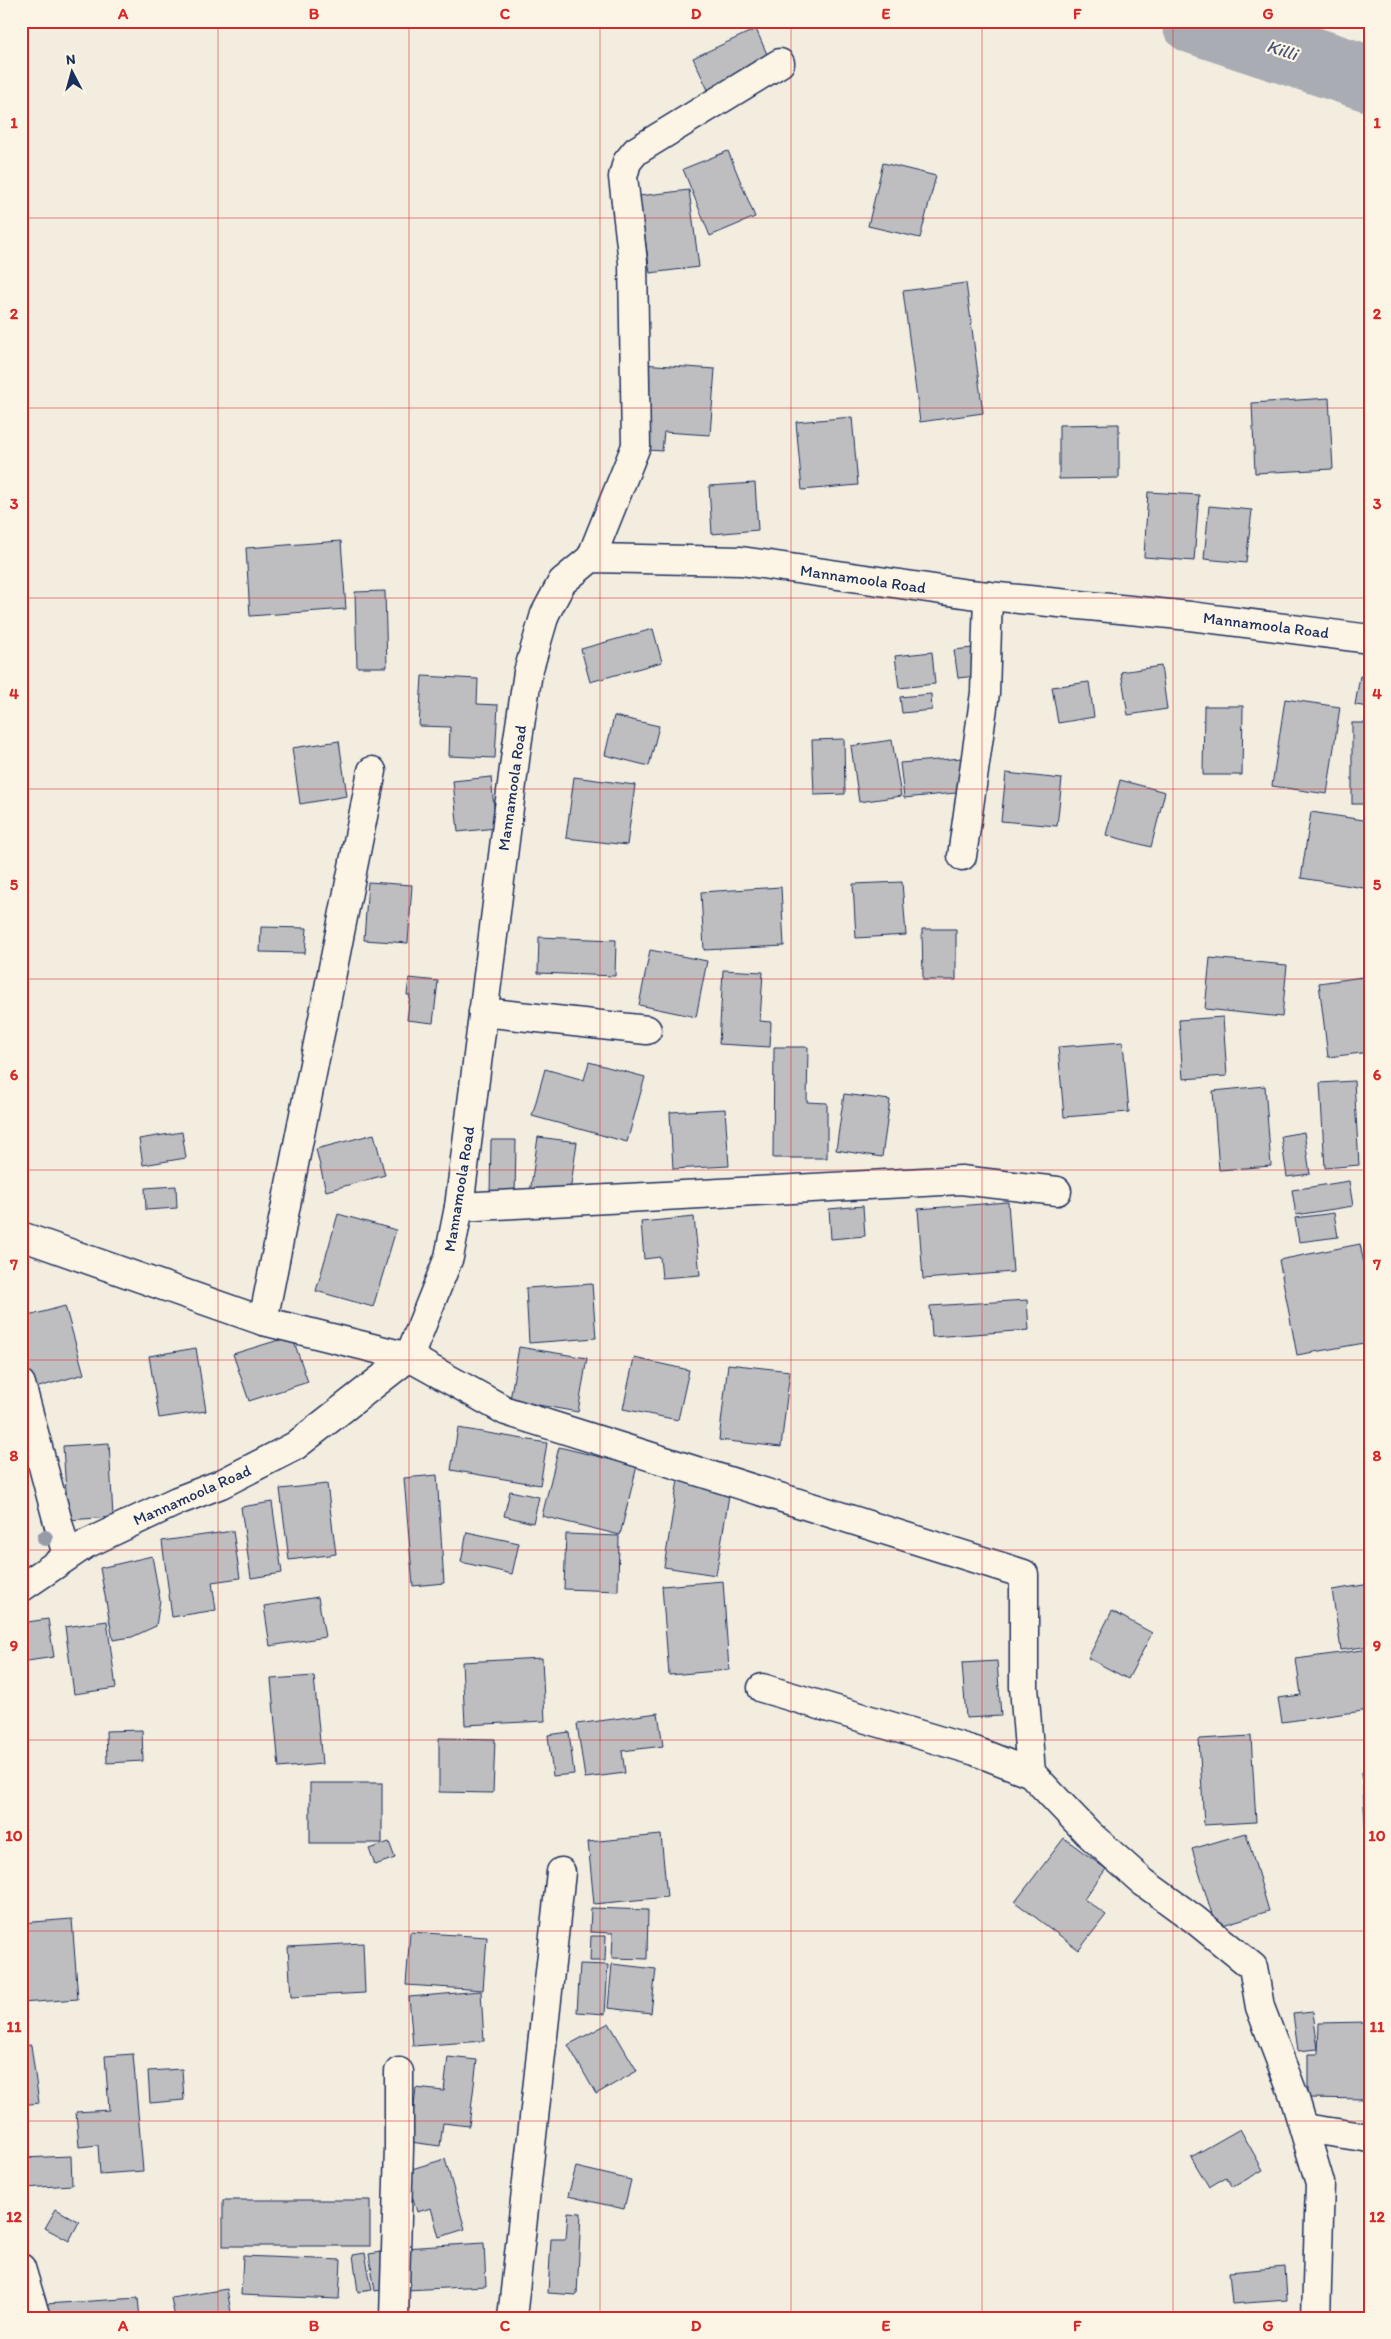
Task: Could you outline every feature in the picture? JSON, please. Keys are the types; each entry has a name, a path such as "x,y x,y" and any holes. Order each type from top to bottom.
{"street":[{"path":"591,558 636,446 632,262 623,177 627,162 636,151 780,63"},
{"name":"Mannamoola Road","path":"21,1588 86,1544 177,1501 221,1484 295,1446 409,1357 449,1257 459,1207 516,752 528,672 545,614 562,582 591,558 741,561 988,596 1190,616 1370,639"},
{"path":"962,856 985,693 988,596"},
{"path":"263,1321 372,771"},
{"path":"483,1012 647,1030"},
{"path":"459,1207 961,1180 1057,1191"},
{"path":"21,1236 263,1321 409,1357 506,1411 1024,1574 1024,1687 1031,1773"},
{"path":"21,1384 67,1556"},
{"path":"762,1688 975,1751 1031,1773 1088,1832 1143,1882 1194,1919 1253,1967 1260,2007 1304,2128 1320,2183 1316,2318"},
{"path":"512,2318 561,1872"},
{"path":"394,2318 399,2148 399,2072"},
{"path":"1304,2128 1370,2138"},
{"path":"21,2268 36,2318"}],"building":[{"path":"756,29 777,77 715,105 693,58"},
{"path":"728,151 755,217 710,236 683,169"},
{"path":"883,163 936,176 920,238 868,226"},
{"path":"689,190 699,267 650,273 639,196"},
{"path":"966,283 983,413 920,422 903,291"},
{"path":"627,363 715,369 710,435 664,432 662,451 621,448"},
{"path":"1329,398 1333,469 1255,473 1252,403"},
{"path":"852,417 858,485 802,490 796,422"},
{"path":"1119,424 1119,478 1059,479 1059,425"},
{"path":"755,483 758,530 712,534 709,486"},
{"path":"1148,492 1199,495 1194,561 1144,557"},
{"path":"1209,506 1252,510 1246,563 1204,559"},
{"path":"341,541 346,609 250,616 246,548"},
{"path":"385,591 387,667 357,667 355,592"},
{"path":"653,629 662,662 590,682 581,649"},
{"path":"972,648 976,676 958,678 954,650"},
{"path":"932,652 935,684 899,688 895,656"},
{"path":"1161,666 1167,709 1128,715 1121,672"},
{"path":"422,676 478,679 477,704 498,705 495,758 449,756 450,727 419,726"},
{"path":"1360,676 1370,678 1370,707 1355,705"},
{"path":"1089,682 1094,717 1058,723 1052,687"},
{"path":"931,694 932,710 902,713 900,697"},
{"path":"1285,699 1340,707 1327,794 1272,786"},
{"path":"1204,706 1243,706 1242,775 1203,775"},
{"path":"614,716 659,726 649,766 605,755"},
{"path":"1352,723 1370,723 1370,804 1352,804"},
{"path":"844,739 845,794 814,795 812,740"},
{"path":"892,740 901,796 859,802 851,746"},
{"path":"339,741 347,796 300,804 292,748"},
{"path":"962,758 966,792 904,798 900,763"},
{"path":"1006,773 1062,779 1057,826 1001,821"},
{"path":"491,777 496,828 458,832 453,781"},
{"path":"574,777 635,785 627,845 566,838"},
{"path":"1120,780 1165,792 1151,847 1106,835"},
{"path":"1311,812 1370,821 1370,889 1301,878"},
{"path":"368,882 412,885 408,943 364,940"},
{"path":"902,882 906,935 856,938 853,884"},
{"path":"781,887 784,946 704,950 701,892"},
{"path":"261,927 307,928 305,953 260,952"},
{"path":"922,929 956,929 956,980 923,980"},
{"path":"539,937 616,940 615,976 538,973"},
{"path":"650,950 707,961 696,1017 639,1005"},
{"path":"1210,958 1287,965 1282,1017 1205,1009"},
{"path":"723,970 763,972 760,1021 771,1022 770,1047 719,1044"},
{"path":"1370,976 1370,1052 1328,1057 1319,983"},
{"path":"409,978 438,981 433,1023 407,1020 410,995 407,995"},
{"path":"1223,1017 1227,1076 1183,1079 1179,1020"},
{"path":"1123,1042 1129,1112 1064,1117 1058,1047"},
{"path":"774,1047 808,1047 807,1102 827,1103 827,1158 773,1158"},
{"path":"589,1062 645,1077 627,1142 532,1116 545,1069 584,1080"},
{"path":"1354,1081 1359,1165 1325,1168 1320,1083"},
{"path":"1265,1086 1271,1166 1219,1170 1213,1091"},
{"path":"844,1094 890,1100 882,1157 836,1150"},
{"path":"725,1109 729,1166 673,1169 670,1112"},
{"path":"182,1132 186,1158 143,1165 139,1139"},
{"path":"1304,1132 1310,1174 1287,1177 1281,1136"},
{"path":"374,1134 385,1175 326,1191 316,1149"},
{"path":"538,1137 577,1142 569,1199 530,1193"},
{"path":"491,1140 516,1140 515,1196 490,1195"},
{"path":"1349,1181 1353,1206 1296,1215 1292,1190"},
{"path":"176,1186 177,1208 146,1210 145,1188"},
{"path":"1008,1202 1013,1272 923,1279 918,1209"},
{"path":"863,1206 865,1236 831,1239 829,1209"},
{"path":"1334,1213 1338,1237 1299,1242 1295,1218"},
{"path":"338,1214 396,1230 373,1307 316,1291"},
{"path":"694,1217 700,1275 662,1278 660,1257 644,1259 641,1222"},
{"path":"1360,1244 1370,1293 1370,1342 1297,1355 1279,1260"},
{"path":"592,1284 596,1338 529,1343 526,1288"},
{"path":"1027,1300 1029,1330 932,1337 930,1306"},
{"path":"65,1306 84,1374 32,1389 21,1351 21,1318"},
{"path":"292,1336 308,1382 249,1401 233,1354"},
{"path":"519,1347 587,1358 578,1412 510,1400"},
{"path":"196,1348 206,1411 159,1418 149,1356"},
{"path":"634,1358 689,1370 678,1420 623,1409"},
{"path":"728,1364 790,1371 781,1447 719,1440"},
{"path":"458,1428 547,1443 540,1485 451,1470"},
{"path":"109,1443 113,1517 68,1520 63,1446"},
{"path":"559,1447 637,1466 620,1535 542,1516"},
{"path":"437,1475 444,1583 413,1586 404,1478"},
{"path":"678,1480 730,1489 716,1575 664,1567"},
{"path":"327,1484 336,1554 289,1560 280,1489"},
{"path":"510,1491 539,1497 533,1523 504,1516"},
{"path":"272,1502 282,1573 251,1578 241,1507"},
{"path":"233,1531 240,1578 212,1582 216,1610 172,1617 162,1541"},
{"path":"467,1532 519,1543 512,1574 461,1562"},
{"path":"566,1534 619,1536 618,1591 564,1589"},
{"path":"152,1556 160,1600 156,1626 132,1637 113,1640 100,1568"},
{"path":"723,1581 729,1670 669,1675 662,1586"},
{"path":"1370,1584 1370,1646 1341,1650 1332,1590"},
{"path":"318,1597 325,1637 270,1646 264,1606"},
{"path":"1112,1611 1152,1633 1128,1679 1088,1658"},
{"path":"48,1619 54,1657 21,1662 21,1623"},
{"path":"107,1621 116,1688 74,1694 65,1627"},
{"path":"1370,1649 1370,1710 1282,1722 1278,1698 1301,1695 1296,1659"},
{"path":"542,1658 545,1721 465,1725 462,1662"},
{"path":"997,1661 1001,1716 966,1718 962,1663"},
{"path":"314,1676 322,1764 279,1768 271,1679"},
{"path":"658,1713 663,1746 622,1751 625,1773 585,1778 577,1724"},
{"path":"142,1730 143,1761 107,1763 106,1731"},
{"path":"569,1732 574,1774 553,1776 548,1735"},
{"path":"1251,1736 1256,1822 1204,1825 1199,1739"},
{"path":"439,1738 495,1739 493,1793 439,1792"},
{"path":"1362,1772 1370,1772 1370,1853 1367,1853"},
{"path":"310,1783 382,1783 382,1843 310,1843"},
{"path":"1246,1833 1269,1911 1216,1927 1192,1849"},
{"path":"661,1835 667,1897 594,1904 588,1842"},
{"path":"1064,1838 1106,1869 1084,1899 1106,1915 1079,1950 1015,1902"},
{"path":"389,1842 395,1858 375,1865 369,1849"},
{"path":"591,1908 648,1910 647,1959 612,1958 613,1933 590,1932"},
{"path":"72,1919 78,1999 21,2003 21,1923"},
{"path":"410,1932 487,1937 483,1990 406,1985"},
{"path":"591,1936 606,1936 605,1961 590,1961"},
{"path":"363,1943 365,1993 291,1997 288,1947"},
{"path":"580,1964 608,1965 605,2014 577,2012"},
{"path":"612,1964 656,1969 651,2013 608,2008"},
{"path":"481,1991 484,2041 413,2046 409,1997"},
{"path":"1313,2012 1318,2049 1298,2051 1293,2014"},
{"path":"1367,2022 1367,2099 1308,2098 1308,2054 1318,2054 1319,2023"},
{"path":"609,2023 637,2071 596,2094 568,2045"},
{"path":"31,2045 39,2103 21,2105 21,2046"},
{"path":"133,2054 143,2171 100,2174 98,2145 79,2147 76,2112 109,2110 105,2056"},
{"path":"448,2057 477,2060 469,2126 443,2123 440,2146 410,2142 416,2088 444,2091"},
{"path":"182,2069 184,2100 150,2103 148,2071"},
{"path":"1240,2129 1263,2170 1233,2187 1226,2177 1209,2187 1191,2157"},
{"path":"71,2156 72,2185 25,2188 23,2158"},
{"path":"445,2159 465,2229 439,2237 431,2208 417,2212 405,2171"},
{"path":"576,2167 631,2180 624,2209 568,2196"},
{"path":"223,2200 370,2200 370,2246 223,2246"},
{"path":"56,2209 79,2222 69,2241 45,2228"},
{"path":"568,2212 581,2213 577,2295 548,2293 551,2239 566,2239"},
{"path":"484,2243 486,2286 406,2290 403,2248"},
{"path":"382,2252 388,2289 375,2291 369,2254"},
{"path":"365,2253 372,2290 358,2292 353,2255"},
{"path":"243,2256 341,2260 339,2299 241,2295"},
{"path":"1285,2267 1287,2300 1232,2304 1229,2272"},
{"path":"227,2289 232,2318 175,2318 171,2298"},
{"path":"138,2298 140,2318 46,2318 45,2304"}],"waterway":[{"name":"Killi","path":"1194,21 1370,79"}]}
